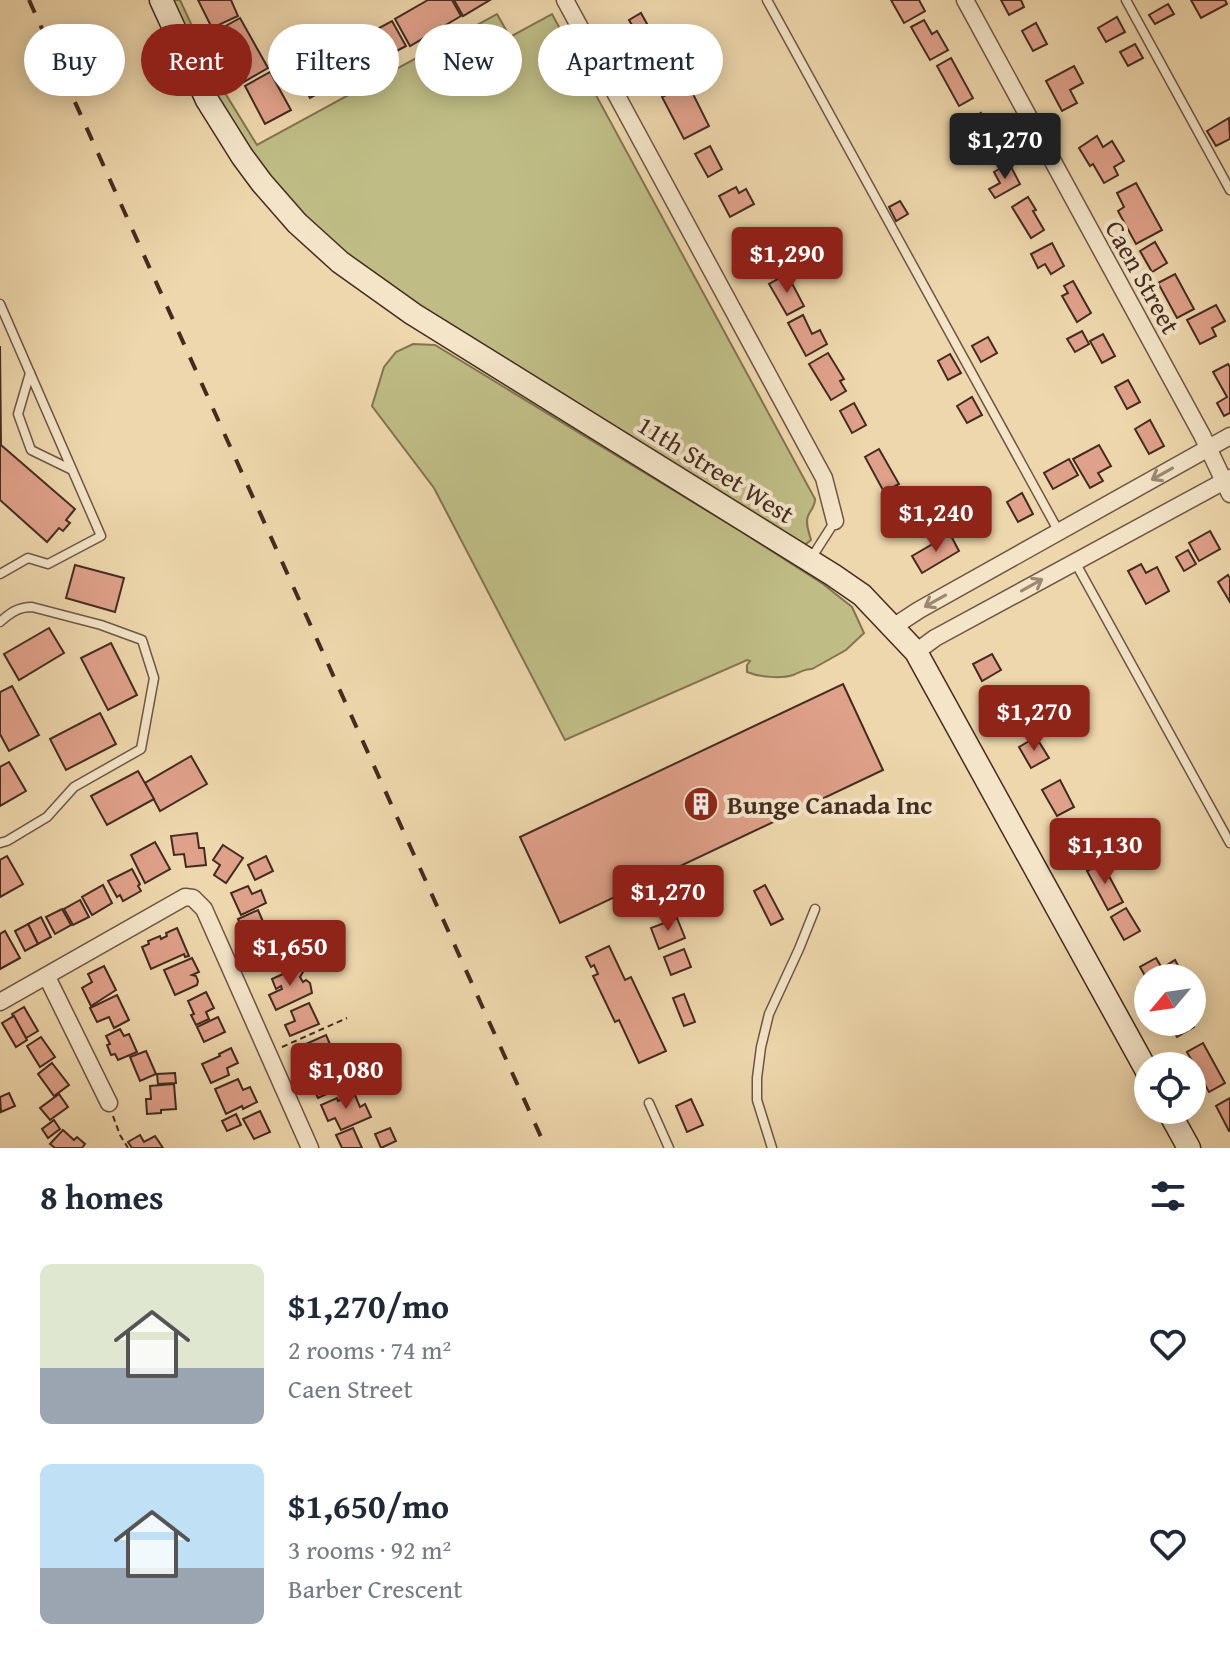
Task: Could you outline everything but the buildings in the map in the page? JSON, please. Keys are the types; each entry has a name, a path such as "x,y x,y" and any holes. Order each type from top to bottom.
{"main road":[{"name":"11th Street West","path":"161,0 207,100 242,156 297,223 340,262 413,314 810,560 862,595 893,627 916,652 1136,1052"},
{"path":"1176,1124 1189,1148"}],"street":[{"name":"11th Street West","path":"565,0 824,478 835,521"},
{"name":"Caen Street","path":"965,0 1228,485"},
{"path":"893,627 1230,436"},
{"path":"916,652 935,638 1075,561 1228,485"},
{"path":"0,1002 185,897 193,898 204,909 310,1148"},
{"path":"47,977 109,1103"}],"lane":[{"path":"767,0 1059,532"},
{"path":"1126,0 1230,190"},
{"path":"0,304 101,536 48,564 28,558 0,574"},
{"path":"30,373 18,414 31,450 71,470"},
{"path":"810,560 835,521"},
{"path":"1075,561 1230,843"},
{"path":"0,622 22,607 32,607 101,625 142,640 154,678 141,749 74,787 47,817 0,843"},
{"path":"772,1148 757,1100 761,1047 769,1014 815,909"},
{"path":"649,1103 669,1148"}],"path":[{"path":"278,1049 347,1018"},
{"path":"118,1131 128,1148"}],"shaded area":[{"path":"168,0 180,0 191,24 180,24"},
{"path":"497,14 503,24 479,24"},
{"path":"552,14 557,24 538,24 538,96 596,96 815,499 807,519 811,540 799,545 362,269 286,199 237,137 216,96 227,96 257,145 347,96 399,96 399,67 415,59 415,96 522,96 522,30"},
{"path":"413,344 435,345 742,532 823,584 852,607 864,633 846,650 812,669 788,676 764,676 747,672 750,661 747,660 565,740 434,488 372,406 384,367 396,352"}],"railway":[{"path":"29,0 546,1148"}],"place":[{"name":"Bunge Canada Inc","path":"701,804"}]}
